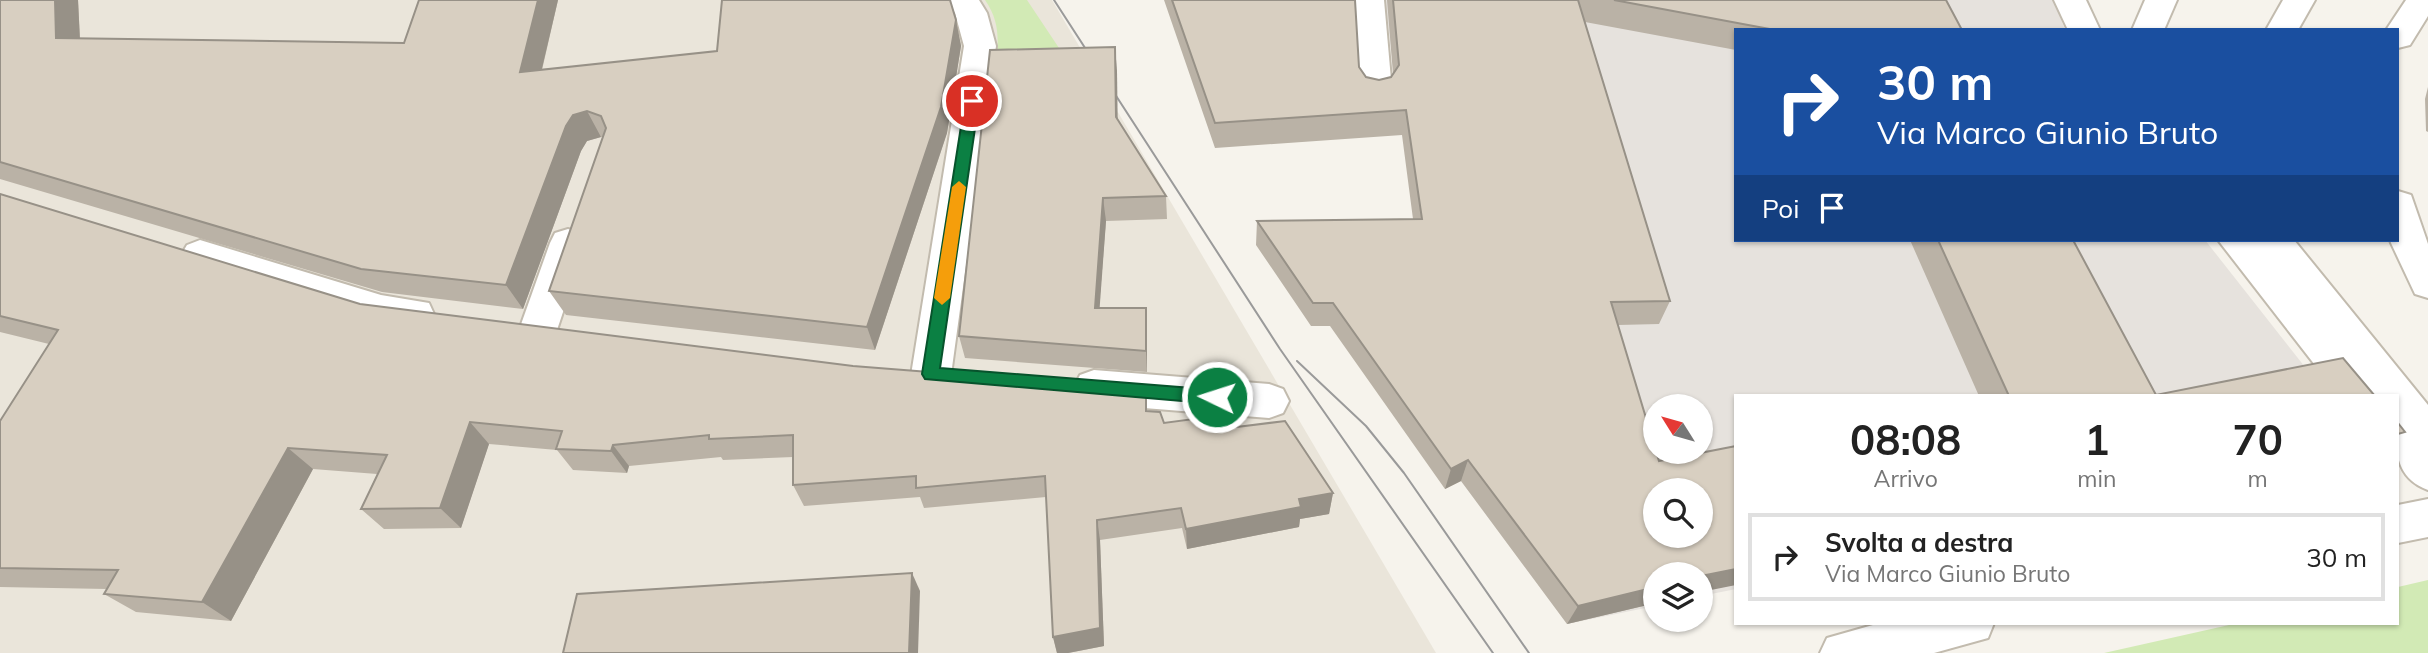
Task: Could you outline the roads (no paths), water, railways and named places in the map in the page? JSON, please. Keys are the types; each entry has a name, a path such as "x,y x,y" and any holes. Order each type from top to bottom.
{"street":[{"path":"931,374 980,46 971,13 963,0"},
{"path":"1368,0 1376,91"},
{"path":"2070,0 2083,28"},
{"path":"2149,28 2161,0"},
{"path":"2283,28 2299,0"},
{"path":"2399,35 2422,0"},
{"path":"2399,208 2409,243 2428,283"},
{"path":"538,330 578,215"},
{"path":"2238,242 2361,394"},
{"path":"2277,242 2284,257 2395,394"},
{"path":"169,246 381,310 446,318"},
{"path":"499,325 577,335"},
{"path":"891,370 971,378"},
{"path":"1052,384 1269,401"},
{"path":"2399,399 2428,435"},
{"path":"2399,437 2428,472"},
{"path":"2399,524 2428,518"},
{"path":"1843,653 1963,625"}],"tram line":[{"path":"1054,0 1280,349 1493,653"},
{"path":"1297,361 1366,426 1404,473 1529,653"}]}
